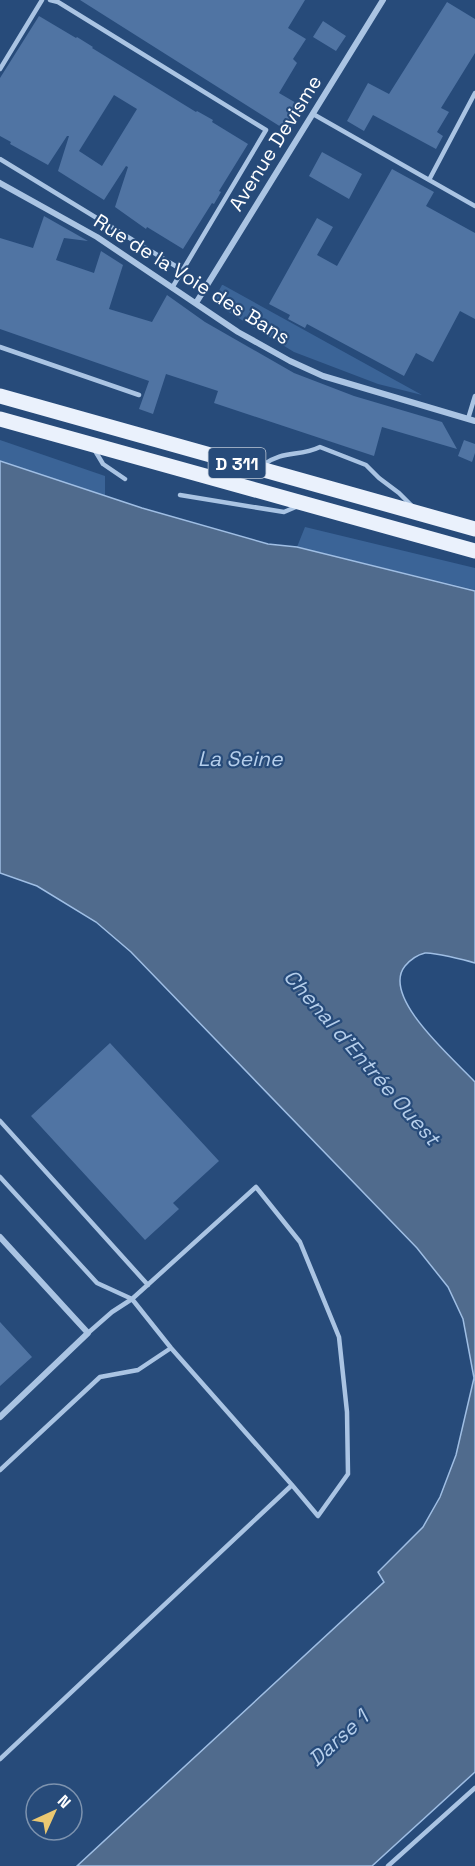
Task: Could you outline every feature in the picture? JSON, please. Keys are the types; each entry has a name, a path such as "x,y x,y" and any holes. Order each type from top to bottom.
{"main road":[{"name":"D 311","path":"0,396 475,529"},
{"name":"D 311","path":"0,418 475,551"}],"street":[{"name":"Avenue Devisme","path":"196,303 383,0"},
{"name":"Rue de la Voie des Bans","path":"0,183 97,237 238,332 290,361 323,376 471,420"},
{"path":"0,1237 88,1333 0,1417"}],"lane":[{"path":"0,69 42,0"},
{"path":"50,0 58,2 266,130 172,288"},
{"path":"429,180 475,93"},
{"path":"313,114 475,206"},
{"path":"0,159 182,270"},
{"path":"0,347 139,395"},
{"path":"471,420 475,396"},
{"path":"91,444 103,464 125,479"},
{"path":"258,469 280,455 309,453 320,447 366,465 422,515"},
{"path":"180,495 284,512 303,504"},
{"path":"0,1121 148,1285"},
{"path":"0,1177 97,1283 132,1299 171,1348 318,1516 348,1474 347,1412 339,1338 300,1242 256,1187 132,1299 112,1312 88,1333"},
{"path":"0,1470 100,1377 138,1370 171,1348"},
{"path":"0,1759 292,1485"},
{"path":"388,1866 475,1788"}],"shaded area":[{"path":"222,285 422,395 378,384 294,352 219,306 216,296"},
{"path":"0,440 105,476 105,496 0,461"},
{"path":"305,527 475,568 475,590 297,547"}],"water":[{"name":"La Seine","path":"0,461 142,508 268,544 297,547 475,591 475,963 425,953 416,956 405,966 400,979 403,994 411,1011 437,1044 475,1082 475,1772 372,1866 77,1866 384,1582 378,1572 423,1527 440,1497 456,1455 474,1378 463,1319 448,1287 417,1248 131,952 96,922 37,886 0,873"}],"building":[{"path":"80,0 305,0 288,28 306,39 293,59 297,63 279,93 303,107 289,132"},
{"path":"447,2 475,19 475,53 441,108 449,112 437,132 443,136 436,149 373,115 364,131 347,121 368,83 389,94"},
{"path":"39,16 77,37 196,112 213,120 212,122 248,144 219,191 221,192 214,204 212,203 183,249 147,227 146,229 115,207 128,167 126,166 104,200 58,171 69,136 48,165 0,136 0,78","holes":["114,95 137,109 102,166 79,151"]},
{"path":"323,21 346,36 336,51 313,37"},
{"path":"322,152 362,174 349,199 309,176"},
{"path":"392,169 434,192 426,206 475,233 475,319 460,311 433,362 416,353 404,376 307,324 305,328 288,319 290,315 269,304 317,218 333,227 317,255 337,266"},
{"path":"44,216 88,241 64,238 56,260 94,273 101,251 123,265 109,309 152,322 167,295 205,322 294,373 354,396 442,422 457,449 382,427 374,456 214,403 218,391 166,374 153,414 139,409 149,381 0,329 0,238 33,248"},
{"path":"464,440 475,444 472,462 458,456"},
{"path":"110,1043 219,1161 173,1203 179,1209 145,1240 31,1116"},
{"path":"0,1322 32,1357 0,1386"}],"water label":[{"name":"Chenal d'Entrée Ouest","path":"362,1057"},
{"name":"Darse 1","path":"338,1738"}]}
